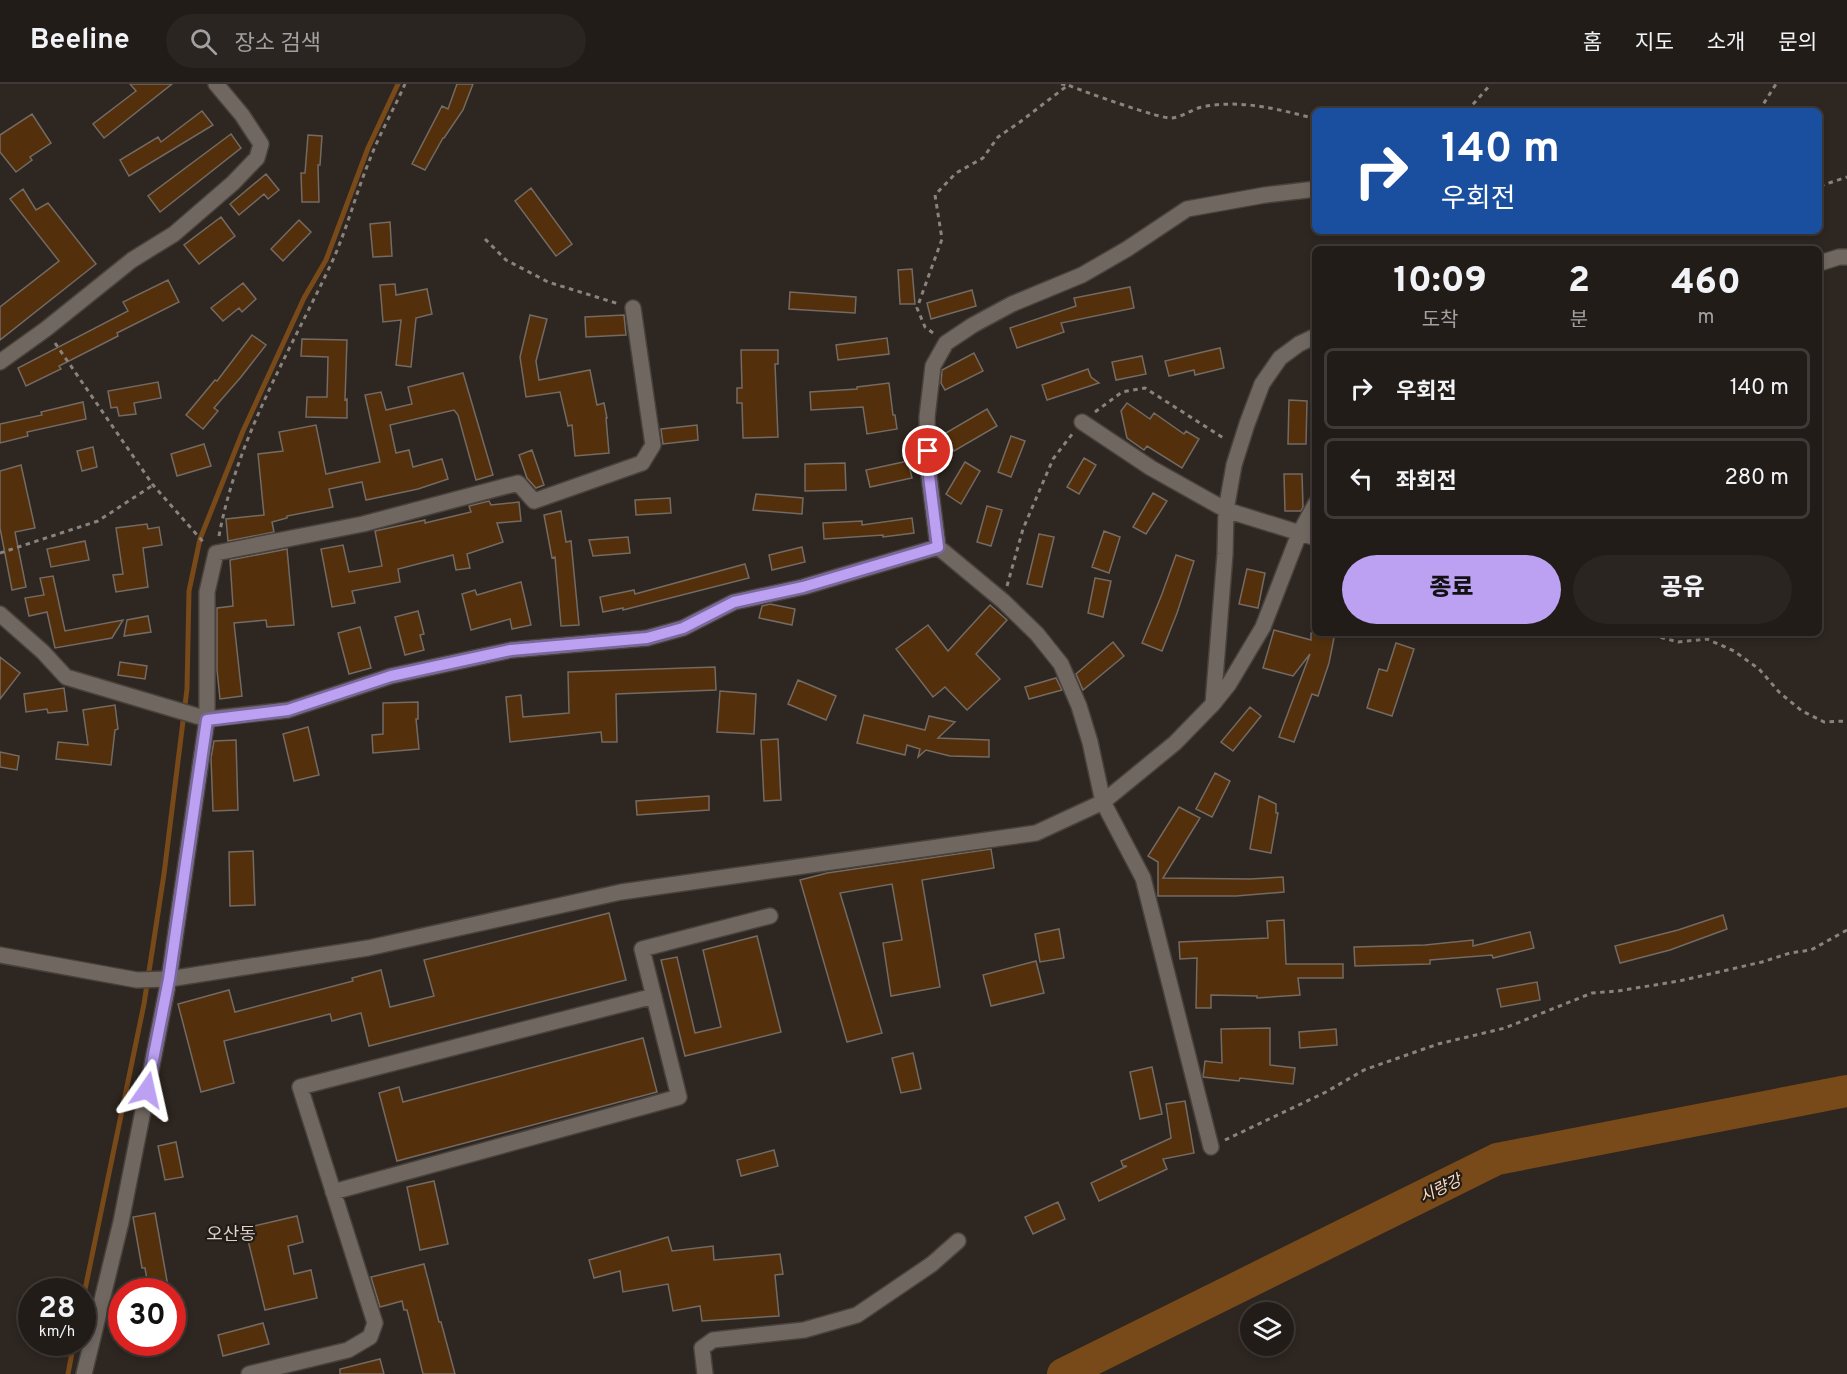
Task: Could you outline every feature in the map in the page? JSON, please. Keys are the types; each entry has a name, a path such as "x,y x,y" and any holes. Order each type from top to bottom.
{"street":[{"path":"0,362 46,329 132,260 174,234 233,183 257,158 261,144 242,115 216,84"},
{"path":"1211,1147 1143,878 1103,802 1082,715 1061,664 1036,634 1003,601 938,547 928,468 927,417 933,366 946,343 973,325 1011,304 1082,275 1127,249 1187,209 1312,189"},
{"path":"1822,263 1839,256 1847,257"},
{"path":"84,1374 121,1222 207,720 207,592 216,553 363,524 518,483 534,501 642,463 653,445 633,308"},
{"path":"1213,704 1225,554 1226,510 1234,465 1262,384 1280,358 1312,338"},
{"path":"1082,422 1151,468 1226,510 1312,537"},
{"path":"0,956 137,980 163,979 368,948 621,892 1036,833 1103,802 1175,743 1213,704 1229,684 1263,627 1299,534 1312,510"},
{"path":"0,614 43,651 66,677 207,720 288,710 391,676 511,650 647,638 683,628 734,602 803,587 938,547"},
{"path":"333,1192 679,1097 642,948 770,916"},
{"path":"249,1374 348,1350 370,1337 375,1323 300,1087 654,996"},
{"path":"705,1374 702,1348 713,1340 804,1330 857,1315 932,1264 958,1241"}],"path":[{"path":"216,553 224,507 243,450 299,326 333,260 370,158 405,84"},
{"path":"1061,84 1171,119 1200,107 1239,103 1312,118"},
{"path":"1470,108 1491,84"},
{"path":"1761,108 1776,84"},
{"path":"946,343 925,327 917,308 942,240 935,195 956,173 983,158 998,137 1068,85"},
{"path":"1822,185 1847,177"},
{"path":"485,239 506,260 548,282 633,308"},
{"path":"46,329 153,485 197,532 200,539 216,553"},
{"path":"1003,601 1023,529 1053,459 1082,422 1122,392 1145,388 1240,447"},
{"path":"0,553 98,521 153,485"},
{"path":"1656,636 1678,642 1707,639 1734,651 1759,669 1780,693 1802,711 1824,722 1847,721"},
{"path":"1211,1147 1326,1092 1364,1070 1438,1044 1504,1028 1592,993 1679,981 1762,963 1790,953 1811,950 1847,930"}],"building":[{"path":"130,84 172,84 104,138 93,124 136,91"},
{"path":"457,84 473,84 463,110 443,138 425,170 412,164 442,106 448,109"},
{"path":"202,111 213,125 129,176 120,160 158,137 161,142"},
{"path":"32,114 51,143 30,157 32,160 16,172 0,152 0,135"},
{"path":"231,134 241,148 160,212 148,196"},
{"path":"308,135 322,136 320,165 318,165 319,202 302,202 301,173 305,173"},
{"path":"266,174 279,190 268,199 264,194 239,215 230,204"},
{"path":"531,188 572,244 556,256 515,201"},
{"path":"23,189 36,210 48,203 96,264 0,340 0,307 59,261 10,199"},
{"path":"221,217 235,236 199,264 184,245"},
{"path":"299,220 311,232 283,261 271,249"},
{"path":"390,222 392,256 373,257 370,224"},
{"path":"912,269 915,304 900,304 898,270"},
{"path":"168,280 179,302 117,333 118,336 59,366 61,369 26,386 18,368 128,311 123,302"},
{"path":"243,283 256,299 242,312 239,308 223,321 211,308"},
{"path":"395,284 396,295 427,289 432,314 416,318 411,367 396,365 401,320 383,322 380,285"},
{"path":"1130,287 1134,308 1061,323 1064,332 1017,348 1010,328 1076,306 1074,298"},
{"path":"972,290 976,306 931,319 927,303"},
{"path":"790,292 856,297 855,313 789,309"},
{"path":"530,315 547,319 536,361 539,380 590,370 597,405 604,403 609,453 575,456 572,425 568,426 560,392 526,397 520,357"},
{"path":"624,315 626,335 586,337 585,317"},
{"path":"252,335 266,345 214,408 218,411 203,429 186,415 215,380 217,381"},
{"path":"887,338 889,354 838,360 836,345"},
{"path":"302,339 347,340 345,400 347,399 347,418 306,417 307,397 327,397 328,357 301,356"},
{"path":"1220,348 1224,368 1195,375 1194,370 1169,376 1165,361"},
{"path":"741,350 778,350 778,364 775,364 778,437 743,438 742,403 737,403 737,388 742,388"},
{"path":"974,353 983,371 945,390 941,383 942,370"},
{"path":"1142,356 1146,374 1116,380 1112,362"},
{"path":"1088,369 1091,377 1099,383 1047,400 1042,385"},
{"path":"463,373 493,475 476,480 458,415 454,410 390,425 396,453 409,450 413,467 442,459 448,479 418,489 366,500 362,482 329,489 333,507 287,516 287,518 272,522 274,532 228,541 226,519 264,515 258,454 283,451 279,432 316,425 326,474 380,462 365,395 381,392 386,410 412,404 408,387"},
{"path":"158,382 161,398 134,403 136,414 119,416 117,407 111,408 108,391"},
{"path":"889,383 897,429 867,434 863,407 811,410 810,392 857,389 857,387"},
{"path":"1289,400 1307,401 1306,444 1288,444"},
{"path":"83,402 86,419 27,432 28,436 0,443 0,424 42,415 41,412"},
{"path":"1127,403 1150,419 1154,413 1184,434 1186,431 1199,439 1182,468 1147,446 1144,450 1127,438 1121,411"},
{"path":"987,409 997,426 954,451 944,434"},
{"path":"697,425 698,440 663,444 661,429"},
{"path":"1011,436 1025,441 1011,477 998,472"},
{"path":"204,444 211,466 177,476 171,454"},
{"path":"93,447 97,467 82,471 77,451"},
{"path":"532,450 544,485 536,488 527,478 519,455"},
{"path":"1084,458 1096,465 1079,494 1067,487"},
{"path":"908,461 912,478 870,487 866,470"},
{"path":"965,462 980,471 961,504 946,494"},
{"path":"845,463 846,490 805,491 805,464"},
{"path":"21,465 35,528 15,532 26,587 12,590 0,528 0,471"},
{"path":"1284,474 1302,474 1303,507 1301,511 1285,511"},
{"path":"1153,493 1167,501 1146,534 1133,527"},
{"path":"756,494 803,498 802,514 753,510"},
{"path":"670,498 671,513 636,515 635,500"},
{"path":"489,501 491,505 519,502 521,521 497,523 503,542 467,554 470,568 456,570 453,555 398,569 400,582 352,591 355,603 332,607 321,549 343,545 349,572 382,566 375,531 425,520 425,523 471,512 469,506"},
{"path":"987,506 1002,510 991,546 977,542"},
{"path":"561,511 566,542 571,541 579,625 561,626 555,557 552,558 544,515"},
{"path":"912,518 914,533 883,537 883,535 824,539 823,523 862,521 862,525"},
{"path":"147,524 148,529 159,527 162,545 143,548 148,587 116,592 113,575 123,574 116,528"},
{"path":"1104,531 1120,537 1109,573 1092,567"},
{"path":"1039,534 1054,537 1042,587 1027,584"},
{"path":"628,537 630,553 593,556 589,540"},
{"path":"85,541 89,560 51,567 47,549"},
{"path":"802,547 805,562 772,570 769,555"},
{"path":"287,549 294,625 267,627 266,620 234,623 242,696 220,699 217,670 217,608 233,606 230,560"},
{"path":"1176,555 1194,561 1162,651 1142,643"},
{"path":"745,564 749,578 623,610 623,608 603,612 600,597 634,590 635,594"},
{"path":"1247,569 1265,573 1258,608 1239,604"},
{"path":"53,576 65,631 123,620 112,638 55,648 47,612 29,616 25,598 44,595 40,578"},
{"path":"1095,578 1111,581 1103,617 1088,613"},
{"path":"521,582 531,625 512,629 510,619 471,630 462,594 475,590 477,595"},
{"path":"770,604 795,609 792,625 759,618 762,606"},
{"path":"990,605 1007,620 976,654 1000,679 967,710 945,687 933,697 896,649 928,625 948,651"},
{"path":"418,611 424,634 420,635 424,650 405,655 395,617"},
{"path":"148,616 151,632 124,636 127,620"},
{"path":"360,627 371,668 349,674 338,633"},
{"path":"1274,630 1311,640 1311,633 1312,636 1334,636 1329,663 1318,696 1312,694 1294,742 1279,737 1310,654 1293,676 1263,668"},
{"path":"1113,642 1124,656 1083,690 1076,674"},
{"path":"1396,643 1414,649 1392,716 1367,708 1379,669 1387,671"},
{"path":"0,657 20,673 0,699"},
{"path":"120,662 147,666 145,679 118,675"},
{"path":"715,667 716,690 616,694 617,742 602,742 601,732 510,742 506,697 521,695 523,717 569,713 568,672"},
{"path":"1056,678 1062,690 1029,699 1025,687"},
{"path":"798,680 836,696 826,720 788,704"},
{"path":"64,688 67,711 48,713 47,709 26,712 24,694"},
{"path":"720,691 756,694 754,734 717,732"},
{"path":"418,702 418,719 416,719 419,749 373,753 372,735 383,734 383,703"},
{"path":"115,705 118,729 115,730 111,765 56,759 58,742 88,745 83,710"},
{"path":"1250,707 1261,716 1233,751 1221,742"},
{"path":"864,715 925,730 929,716 955,722 938,738 989,740 989,757 950,756 926,750 918,757 920,749 907,745 905,755 857,743"},
{"path":"308,727 319,775 294,781 283,734"},
{"path":"778,739 781,800 764,801 761,740"},
{"path":"236,740 238,810 213,811 211,758 214,741"},
{"path":"0,752 19,756 17,770 0,767"},
{"path":"1215,773 1230,781 1212,817 1196,809"},
{"path":"709,796 709,810 637,815 636,801"},
{"path":"1259,796 1276,804 1276,813 1278,813 1271,853 1250,849"},
{"path":"1179,807 1200,818 1163,878 1283,877 1284,892 1236,896 1158,896 1158,862 1148,856"},
{"path":"991,849 994,868 922,880 940,987 891,996 883,943 902,940 892,884 840,893 882,1033 847,1042 800,880 827,873"},
{"path":"253,851 255,905 230,906 229,852"},
{"path":"609,913 626,980 369,1046 361,1013 332,1021 330,1014 224,1041 234,1083 201,1092 178,1004 229,990 235,1012 353,981 352,978 381,970 390,1007 434,996 424,960"},
{"path":"1723,915 1727,929 1670,950 1620,963 1615,946 1678,930"},
{"path":"1284,920 1286,964 1343,964 1343,978 1298,978 1300,995 1257,998 1257,996 1211,995 1211,1008 1196,1008 1197,958 1180,959 1179,942 1268,938 1267,921"},
{"path":"1059,929 1064,958 1040,962 1035,934"},
{"path":"1530,932 1534,948 1493,958 1492,955 1430,960 1430,964 1355,966 1354,947 1425,945 1473,940 1473,946"},
{"path":"757,936 781,1032 685,1056 661,960 677,957 695,1033 721,1027 703,950"},
{"path":"1036,961 1044,993 991,1006 983,975"},
{"path":"1537,982 1540,1000 1501,1007 1497,989"},
{"path":"1270,1028 1270,1065 1295,1068 1293,1084 1240,1078 1239,1081 1203,1077 1205,1061 1222,1063 1221,1029"},
{"path":"1336,1029 1337,1045 1300,1048 1299,1032"},
{"path":"643,1038 657,1092 397,1161 379,1093 399,1087 403,1102"},
{"path":"913,1053 921,1089 901,1093 892,1058"},
{"path":"1152,1067 1162,1114 1140,1119 1130,1072"},
{"path":"1185,1101 1194,1153 1163,1159 1167,1169 1099,1201 1091,1183 1127,1166 1123,1166 1121,1161 1171,1138 1166,1104"},
{"path":"176,1142 183,1177 165,1180 158,1146"},
{"path":"774,1150 778,1166 741,1176 737,1160"},
{"path":"434,1181 448,1244 420,1250 407,1187"},
{"path":"1058,1202 1065,1219 1033,1234 1025,1217"},
{"path":"155,1213 167,1278 147,1278 145,1268 142,1268 133,1217"},
{"path":"297,1216 303,1242 288,1246 294,1274 311,1270 317,1298 265,1310 245,1228"},
{"path":"668,1237 672,1251 713,1246 714,1260 780,1254 783,1274 775,1275 779,1316 702,1321 700,1306 673,1311 668,1284 623,1292 620,1271 594,1278 589,1260"},
{"path":"424,1264 455,1374 423,1374 407,1310 404,1310 402,1301 380,1307 371,1277"},
{"path":"263,1323 269,1344 223,1356 218,1335"},
{"path":"380,1359 384,1374 340,1374 340,1369"}],"waterway":[{"path":"87,1278 144,1004 164,874 187,689 189,591 200,539 243,431 304,298 326,260 368,148 398,84"},
{"name":"시량강","path":"1063,1374 1497,1159 1847,1091"},
{"path":"68,1374 71,1356"}],"district":[{"name":"오산동","path":"231,1234"}],"route":[{"path":"147,1090 169,979 207,720 288,710 391,676 511,650 647,638 683,628 734,602 803,587 938,547 928,451"}]}
